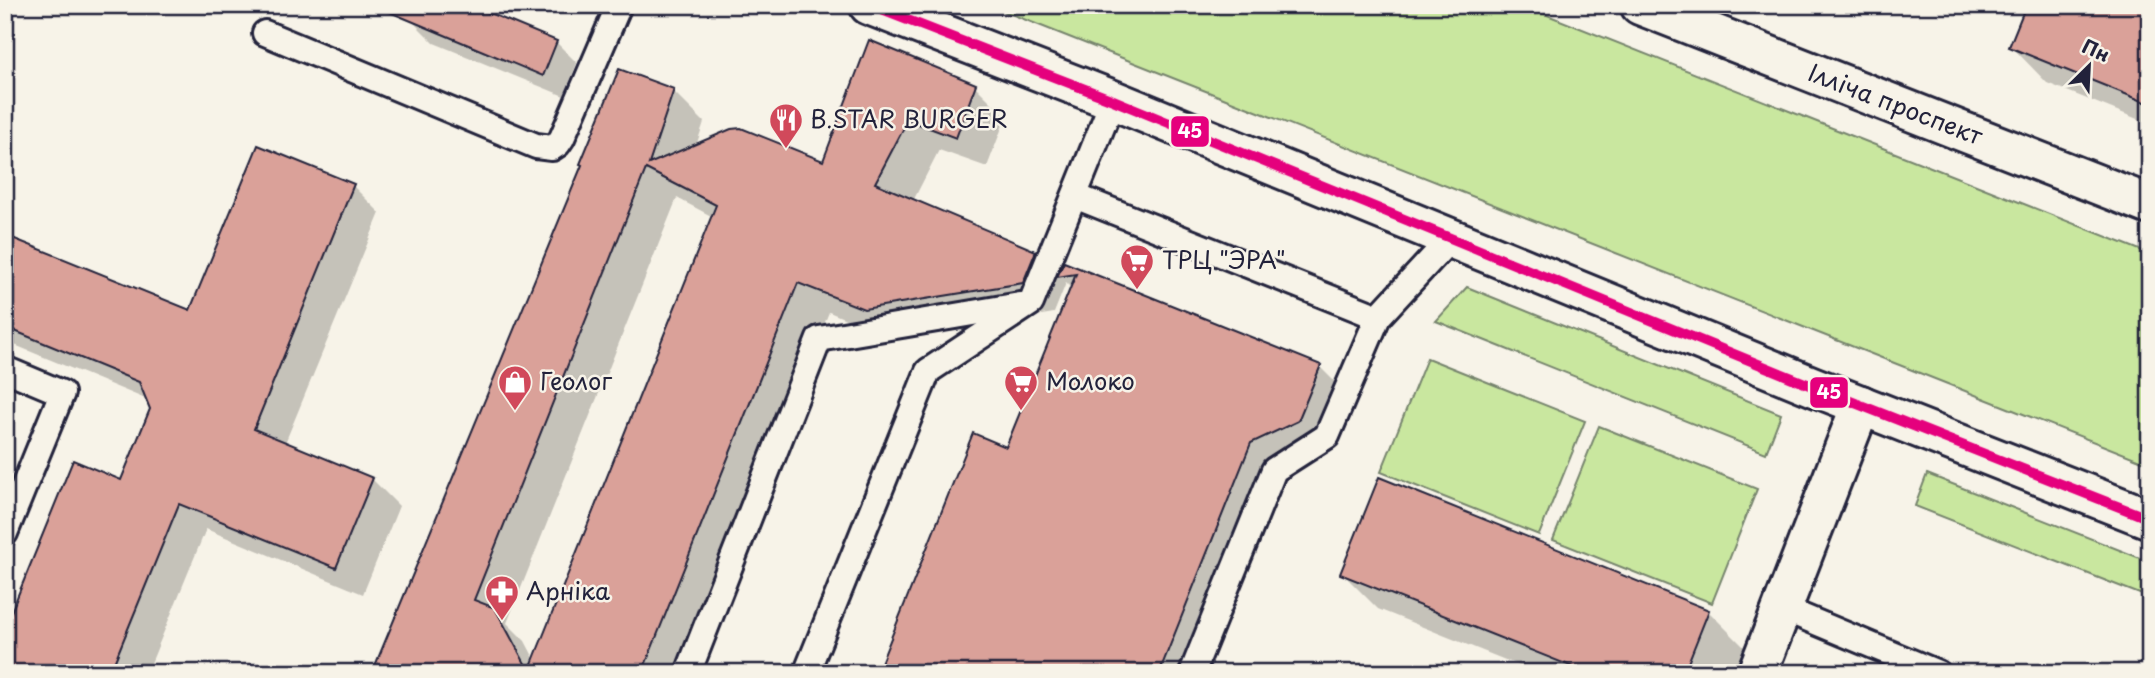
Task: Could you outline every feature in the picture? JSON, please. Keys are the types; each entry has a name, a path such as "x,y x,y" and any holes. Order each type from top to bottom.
{"main road":[{"path":"869,5 1113,100 1861,405 2150,519"},
{"name":"Ілліча проспект","path":"1640,5 2150,205"},
{"path":"1757,673 1861,405"}],"lane":[{"path":"265,33 536,146 552,148 562,138 619,5"},
{"path":"807,671 928,371 1031,303 1113,100"},
{"path":"1075,195 1378,317"},
{"path":"1192,673 1274,470 1327,436 1378,317 1451,238"},
{"path":"688,673 820,339 1031,303"},
{"path":"5,369 62,393 5,533"},
{"path":"1782,608 1938,673"}],"green space":[{"path":"988,5 1522,5 2150,254 2150,464"},
{"path":"1467,287 1781,414 1766,453 1436,321"},
{"path":"1427,358 1585,421 1539,535 1381,472"},
{"path":"1599,426 1757,489 1712,603 1553,540"},
{"path":"1927,474 2150,562 2150,598 1915,506"}],"building":[{"path":"373,5 470,5 557,41 543,76"},
{"path":"2026,5 2150,5 2150,104 2009,47"},
{"path":"869,40 976,84 956,138 908,120 875,183 1036,251 1023,283 864,309 798,283 642,673 372,673 619,69 674,89 649,164 731,129 741,128 823,161","holes":["646,169 716,205 529,671 495,608 474,600"]},
{"path":"258,145 354,184 254,429 373,478 336,568 179,504 110,673 5,673 5,627 73,460 121,480 150,409 139,382 5,327 5,235 190,310"},
{"path":"1064,262 1321,365 1298,421 1251,443 1159,673 877,673 973,433 1006,447 1076,274 1057,277"},
{"path":"1379,477 1709,610 1684,673 1588,673 1340,574"}],"transit line":[{"name":"45","path":"869,5 1113,100 1812,386 2150,519"}],"place":[{"name":"B.STAR BURGER","path":"786,150"},
{"name":"ТРЦ \"ЭРА\"","path":"1137,291"},
{"name":"Геолог","path":"515,412"},
{"name":"Молоко","path":"1021,412"},
{"name":"Арніка","path":"502,622"}]}
